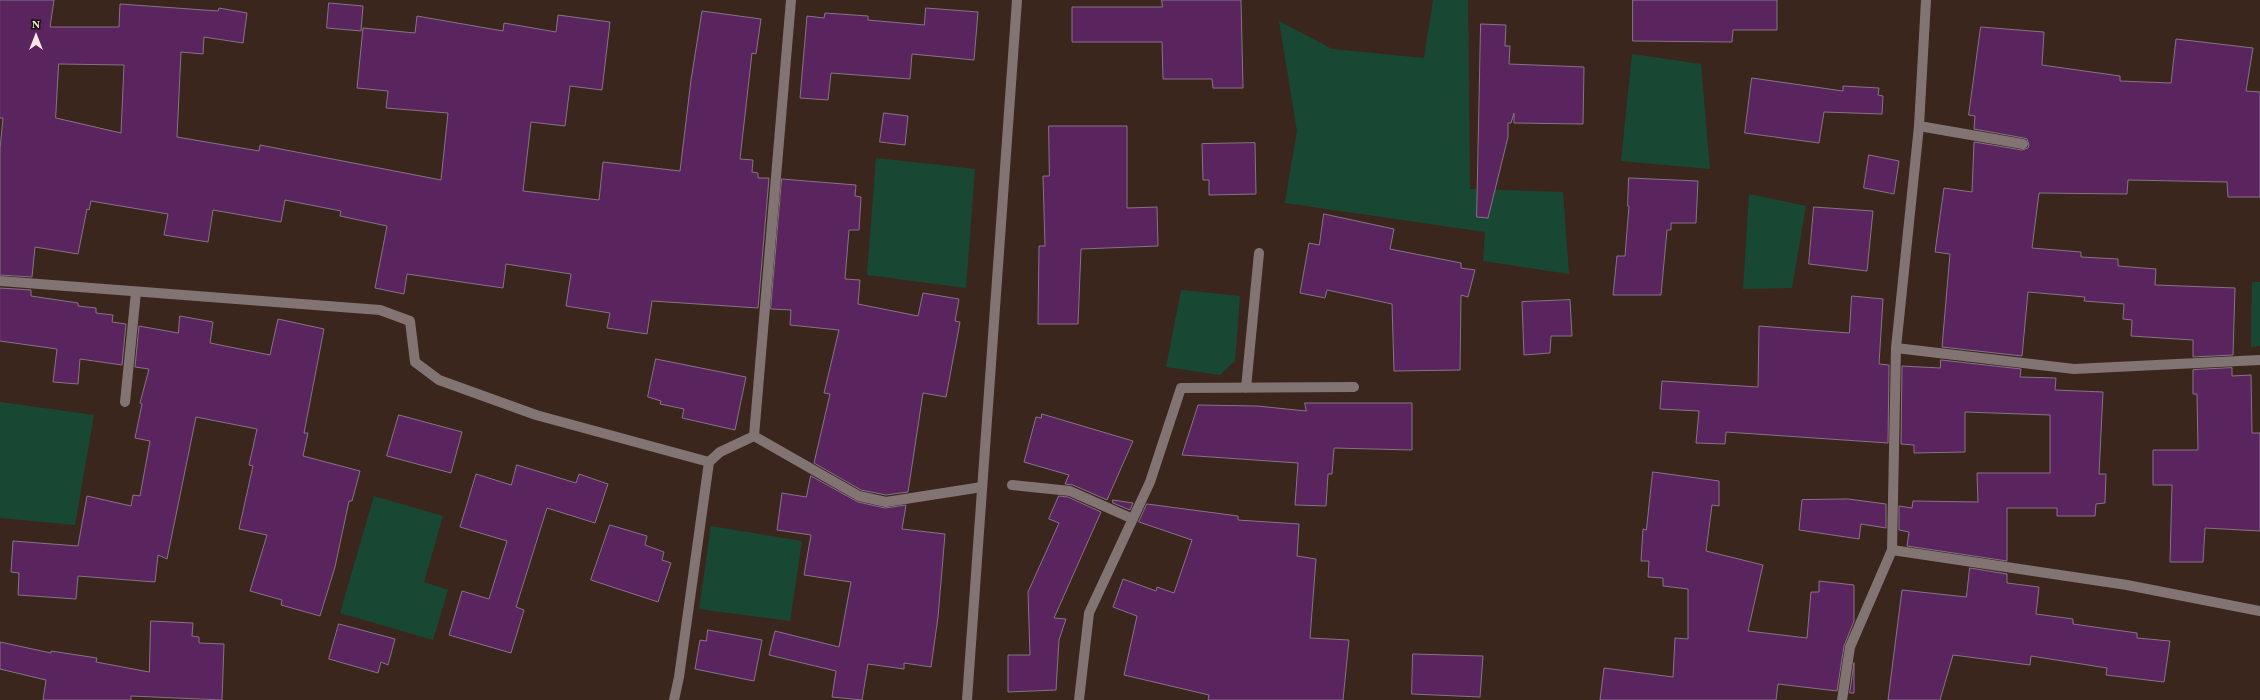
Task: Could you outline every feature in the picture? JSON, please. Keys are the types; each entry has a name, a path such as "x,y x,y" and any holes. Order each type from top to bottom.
{"street":[{"path":"754,436 790,0"},
{"path":"967,700 1017,0"},
{"path":"1842,700 1850,647 1892,550 1896,348 1919,126 1926,0"},
{"path":"1919,126 2023,144"},
{"path":"1246,388 1259,253"},
{"path":"0,281 380,310 410,321 415,362 439,380 536,415 709,462"},
{"path":"125,402 136,292"},
{"path":"1896,348 2074,369 2260,360"},
{"path":"1079,700 1089,613 1150,482 1181,388 1354,387"},
{"path":"674,700 679,678 709,462 720,452 754,436"},
{"path":"754,436 859,496 886,502 982,487"},
{"path":"1012,485 1070,490 1133,518"},
{"path":"1892,550 2127,585 2260,611"}],"green space":[{"path":"1433,0 1468,0 1470,189 1563,192 1569,274 1483,261 1485,232 1285,203 1297,131 1279,21 1332,49 1424,58"},
{"path":"1632,54 1701,64 1710,169 1621,161"},
{"path":"876,158 975,169 966,288 867,275"},
{"path":"1749,194 1806,206 1792,288 1743,289"},
{"path":"2252,282 2260,282 2260,346 2251,347"},
{"path":"1181,290 1240,296 1235,361 1220,375 1166,367"},
{"path":"0,402 94,415 75,525 0,518"},
{"path":"374,496 443,516 424,582 448,590 433,640 340,613"},
{"path":"711,526 802,541 790,621 699,609"}],"building":[{"path":"0,0 54,0 50,27 119,27 120,4 218,11 219,8 247,13 243,43 204,37 203,54 181,52 177,137 259,151 260,145 441,180 448,113 386,108 388,91 357,88 363,28 415,33 417,16 503,31 504,23 556,32 558,15 610,22 602,90 570,86 565,126 531,122 523,191 599,200 603,162 680,171 691,80 702,11 761,19 756,54 752,53 740,159 753,160 752,172 758,173 758,178 769,178 758,308 652,301 647,334 607,328 610,313 566,306 571,274 506,264 503,288 407,274 404,294 375,288 387,226 340,216 341,211 285,200 281,222 213,210 208,242 164,235 168,214 91,201 89,210 87,209 78,254 35,247 32,277 0,275 0,149 3,118 0,118","holes":["59,64 124,65 121,133 56,118"]},
{"path":"1162,0 1241,0 1243,88 1213,88 1212,79 1163,79 1162,42 1072,42 1072,7 1162,7"},
{"path":"1633,0 1777,0 1777,30 1733,30 1732,42 1633,41"},
{"path":"329,3 363,6 361,31 327,28"},
{"path":"926,8 978,12 974,60 912,54 910,79 831,73 828,100 800,98 807,16 824,18 825,13 868,16 868,20 924,25"},
{"path":"1481,24 1506,25 1505,46 1510,46 1509,64 1584,67 1583,124 1514,123 1514,113 1511,123 1508,123 1508,137 1488,218 1477,217"},
{"path":"1981,27 2044,32 2042,65 2120,76 2120,81 2171,83 2176,39 2253,48 2246,91 2260,92 2260,197 2228,197 2227,182 2128,180 2127,194 2039,193 2032,248 2081,252 2081,257 2118,259 2118,266 2156,269 2155,285 2235,288 2233,355 2193,357 2193,340 2131,336 2132,320 2123,319 2124,304 2084,301 2085,297 2028,292 2022,356 1942,347 1950,254 1935,252 1944,188 1972,192 1974,142 2022,150 2028,148 2029,145 2027,139 2024,138 1974,129 1975,116 1969,115"},
{"path":"1752,78 1843,91 1843,86 1879,88 1878,95 1883,96 1882,114 1824,112 1819,143 1745,133"},
{"path":"884,113 908,116 905,145 880,142"},
{"path":"1049,126 1127,126 1127,208 1157,207 1158,246 1081,249 1078,324 1038,324 1039,246 1045,246 1043,176 1049,176"},
{"path":"1255,143 1256,194 1209,195 1209,180 1203,180 1202,144"},
{"path":"1869,155 1899,161 1894,194 1864,188"},
{"path":"1629,178 1698,181 1696,223 1671,223 1671,230 1667,230 1661,295 1613,295 1617,256 1625,256 1629,206"},
{"path":"782,179 856,185 855,196 861,197 859,230 849,230 845,279 860,280 858,304 918,316 923,293 959,299 955,321 960,322 946,397 923,393 908,492 886,495 861,490 814,463 830,394 824,393 839,330 790,325 791,310 771,309"},
{"path":"1814,207 1873,211 1867,271 1809,264"},
{"path":"1324,214 1394,229 1390,249 1461,263 1461,268 1475,270 1468,297 1461,295 1460,370 1394,371 1392,304 1327,290 1325,298 1300,293 1309,243 1319,245"},
{"path":"0,288 31,290 31,296 78,303 78,306 96,308 96,313 113,315 112,322 126,324 122,365 80,359 78,384 53,382 57,349 0,341"},
{"path":"1852,296 1883,299 1879,364 1889,365 1888,443 1726,432 1725,444 1696,443 1699,411 1660,409 1662,381 1758,387 1759,326 1849,333"},
{"path":"1570,300 1572,336 1551,336 1550,353 1524,355 1522,302"},
{"path":"180,316 213,322 210,343 270,355 278,319 324,329 304,433 308,433 303,456 360,471 352,501 349,501 335,567 320,616 281,605 282,600 250,591 267,535 239,529 253,466 249,465 257,429 196,417 167,559 158,555 155,582 78,576 76,599 18,595 19,573 11,572 13,541 78,546 87,496 131,506 133,495 140,496 150,441 135,438 142,404 140,403 149,369 135,367 139,326 178,333"},
{"path":"656,359 746,377 735,430 682,418 684,409 660,404 661,401 648,397"},
{"path":"1941,360 2021,369 2020,377 2056,378 2055,390 2103,392 2099,474 2106,474 2105,503 2096,504 2095,516 2057,516 2057,508 2007,508 2007,561 1907,546 1909,532 1899,530 1899,506 1912,508 1913,501 1978,502 1977,473 2050,473 2050,415 1965,412 1965,452 1914,453 1914,445 1901,444 1902,366 1940,368"},
{"path":"2232,368 2232,376 2251,375 2252,433 2260,433 2260,531 2205,528 2203,562 2170,562 2172,485 2153,485 2153,450 2198,450 2197,394 2193,394 2193,370"},
{"path":"1305,403 1412,403 1412,450 1334,448 1332,474 1328,474 1326,506 1295,505 1298,463 1182,455 1198,405 1257,406 1306,411"},
{"path":"1042,414 1133,441 1107,500 1073,485 1065,484 1069,475 1024,462 1036,417 1041,418"},
{"path":"399,415 462,432 451,473 387,456"},
{"path":"517,465 576,483 579,474 608,484 595,523 547,508 516,607 524,610 511,653 449,635 462,591 489,599 507,541 460,527 476,474 511,485"},
{"path":"1653,472 1719,481 1719,506 1712,505 1706,551 1763,565 1748,631 1807,638 1811,592 1819,592 1819,581 1854,585 1854,621 1844,646 1837,691 1778,684 1776,700 1600,700 1604,668 1673,677 1675,638 1688,639 1688,589 1663,586 1663,578 1648,577 1649,561 1641,561 1643,529 1646,530"},
{"path":"811,476 858,502 885,508 906,505 902,529 945,534 938,617 931,667 904,663 904,669 868,664 862,700 832,697 836,671 769,655 775,631 839,647 851,582 804,575 811,535 777,530 782,493 806,497"},
{"path":"1059,496 1068,497 1101,512 1054,618 1066,619 1059,640 1056,690 1008,692 1008,655 1030,655 1028,592 1059,523 1049,519"},
{"path":"1848,499 1886,504 1886,528 1861,524 1859,539 1799,530 1802,500"},
{"path":"1113,500 1133,503 1130,510 1113,503"},
{"path":"1147,504 1238,516 1238,520 1299,524 1297,556 1316,559 1310,638 1349,640 1343,700 1208,700 1209,695 1124,675 1137,616 1113,607 1123,579 1156,591 1157,587 1174,593 1192,540 1139,522"},
{"path":"610,525 647,536 645,545 664,552 662,560 671,563 658,602 591,580"},
{"path":"1970,568 2007,574 2007,583 2039,587 2036,614 2073,619 2073,624 2137,633 2137,638 2170,641 2164,682 2106,675 2107,668 2031,656 2030,665 1953,655 1940,700 1888,700 1902,590 1966,597"},
{"path":"151,621 193,623 192,636 199,637 199,643 224,644 222,700 131,696 131,700 43,700 46,680 0,669 0,642 51,653 51,651 97,658 96,662 149,672"},
{"path":"339,624 395,639 388,665 381,662 378,673 329,659"},
{"path":"708,630 762,640 754,681 695,669 700,640 706,641"},
{"path":"1413,654 1483,656 1480,697 1412,694"},
{"path":"1854,663 1854,693 1850,693"}]}
